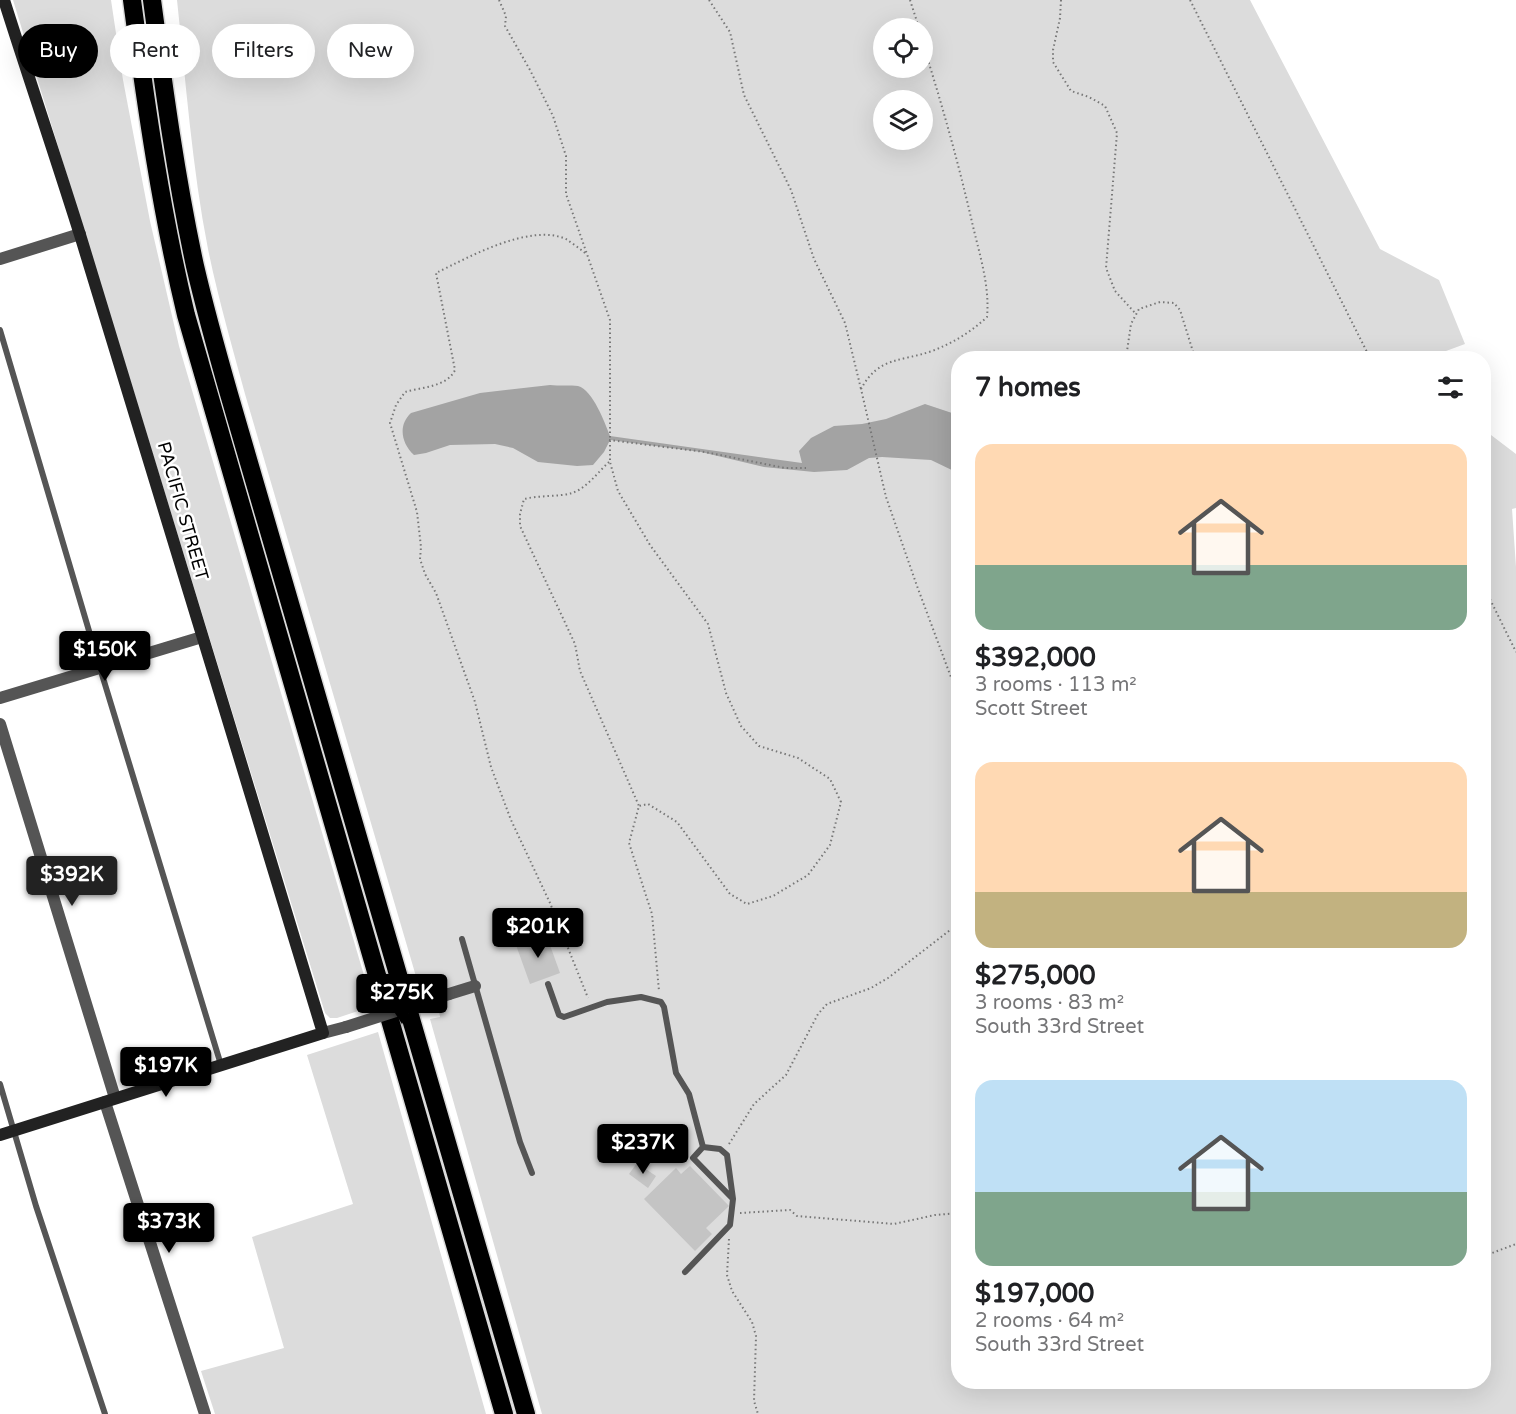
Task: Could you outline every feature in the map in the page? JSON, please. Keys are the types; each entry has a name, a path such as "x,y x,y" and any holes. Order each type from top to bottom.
{"highway":[{"path":"132,0 152,153 186,315 504,1414"},
{"path":"153,0 171,140 209,322 526,1414"}],"street":[{"name":"PACIFIC STREET","path":"4,0 80,234 323,1034"},
{"path":"0,259 80,234"},
{"path":"0,698 202,637"},
{"path":"0,724 205,1414"},
{"path":"0,1135 476,986"}],"lane":[{"path":"0,330 221,1065"},
{"path":"462,939 520,1142 532,1173"},
{"path":"548,984 559,1015 564,1017 592,1006 641,997 661,1002 664,1007 676,1073 689,1094 704,1147"},
{"path":"0,1084 36,1206 105,1414"},
{"path":"685,1272 730,1225 732,1213 730,1163 727,1155 720,1149 704,1147"},
{"path":"704,1147 693,1158 733,1199"}],"path":[{"path":"499,0 506,15 506,26 553,116 566,156 566,195 610,320 609,462 618,491 650,545 708,624 726,693 741,726 759,746 798,758 830,778 841,802 830,845 807,875 773,896 747,904 730,894 677,822 648,804 639,806"},
{"path":"709,0 730,32 744,95 791,190 814,259 845,323 886,497 951,677"},
{"path":"910,0 916,18"},
{"path":"1061,0 1053,62 1071,91 1105,106 1117,133 1106,268 1115,291 1136,314"},
{"path":"1190,0 1366,351"},
{"path":"861,389 867,378 882,365 932,351 958,339 987,317 988,301 983,269 967,199 933,78"},
{"path":"586,253 565,239 541,234 512,240 466,258 436,273 455,370 451,377 442,383 405,392 396,405 390,423 417,512 420,559 425,574 436,593 475,702 491,767 511,820 550,903 592,1006"},
{"path":"1126,351 1131,324 1139,309 1160,302 1174,303 1180,310 1193,351"},
{"path":"609,440 705,452 785,468 806,468"},
{"path":"609,462 584,486 572,493 539,495 524,499 520,526 575,644 580,671 639,806 629,843 652,914 661,1002"},
{"path":"1491,601 1516,652"},
{"path":"724,1152 754,1104 786,1076 818,1014 827,1004 871,988 888,978 951,929"},
{"path":"732,1213 790,1210 797,1216 894,1224 936,1215 951,1214"},
{"path":"730,1225 727,1275 732,1291 752,1322 756,1336 754,1401 758,1414"},
{"path":"1491,1253 1516,1244"}],"shaded area":[{"path":"13,0 111,0 115,24 110,24 110,78 123,78 150,221 179,346 373,1006 337,1018 330,1018 325,1013 37,78 98,78 98,24 20,24"},
{"path":"177,0 1250,0 1380,249 1439,280 1465,344 1446,351 951,351 951,1389 1491,1389 1491,435 1516,454 1516,508 1512,509 1516,567 1516,1414 542,1414 430,1019 440,1017 434,987 420,990 245,394 225,322 202,218 186,78 200,78 200,24 180,24"},
{"path":"550,385 578,386 589,394 598,408 610,436 802,463 799,451 811,438 834,426 886,419 925,404 951,413 951,470 931,460 882,457 869,458 847,470 814,472 764,467 701,452 610,440 593,465 577,466 538,462 513,448 495,444 450,445 414,455 406,445 403,434 404,423 411,413 480,393"},
{"path":"378,1032 486,1414 215,1414 201,1371 284,1348 252,1237 353,1204 307,1055"}],"building":[{"path":"546,934 560,973 530,984 516,945"},
{"path":"637,1163 656,1176 648,1188 629,1174"},
{"path":"690,1166 729,1206 706,1228 712,1234 695,1251 644,1199 676,1168 681,1174"}]}
